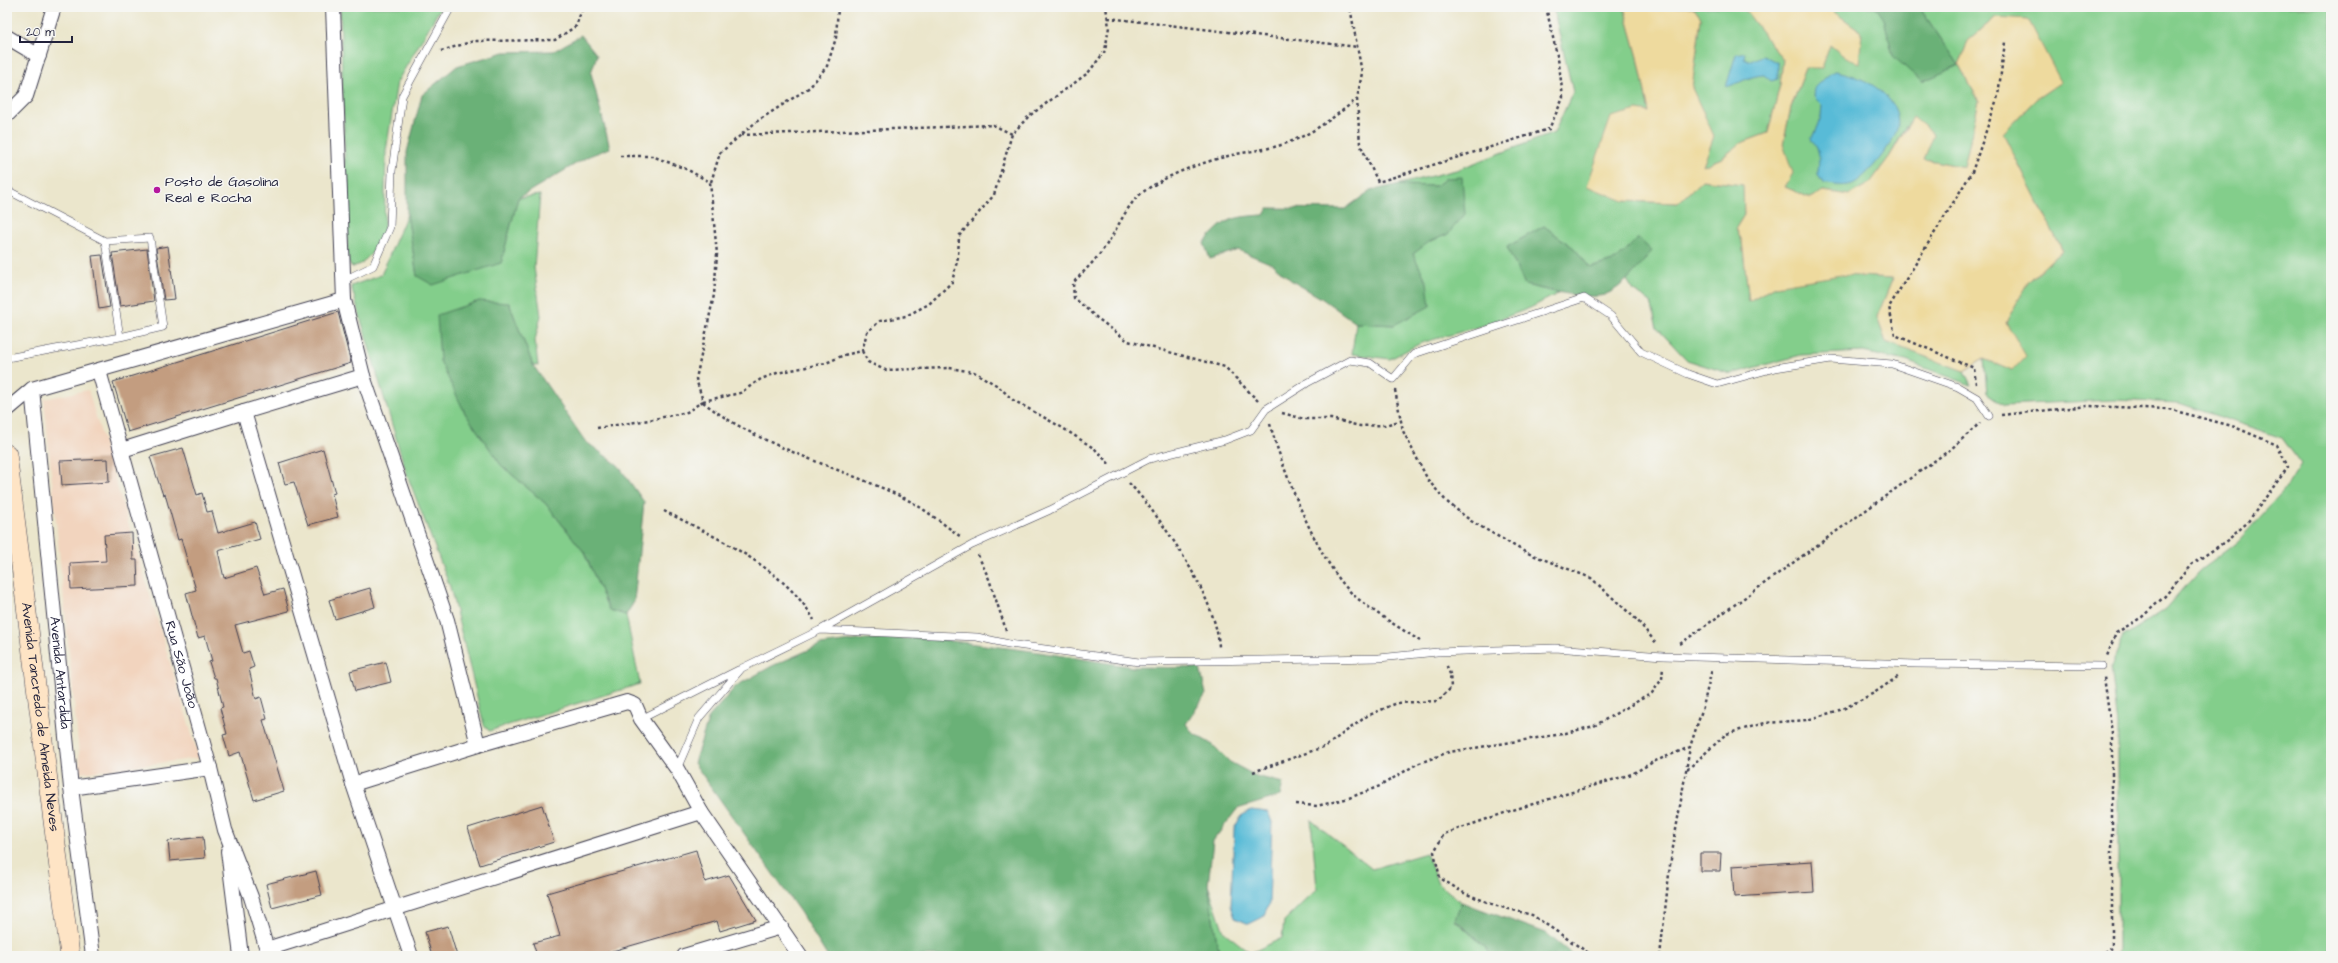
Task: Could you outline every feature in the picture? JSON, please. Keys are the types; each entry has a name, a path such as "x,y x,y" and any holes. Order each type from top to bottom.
{"main road":[{"name":"Avenida Tancredo de Almeida Neves","path":"7,454 28,632 70,956"},
{"path":"7,565 28,632"}],"street":[{"path":"7,115 26,96 40,56 54,7"},
{"path":"333,7 342,281 344,300 362,376 447,620 478,745"},
{"path":"7,37 40,56"},
{"path":"7,410 32,389 344,300"},
{"name":"Rua São João","path":"99,371 210,768 225,830 251,897 268,953"},
{"path":"122,450 362,376"},
{"name":"Avenida Antardida","path":"32,389 71,788 93,956"},
{"path":"244,412 353,784 411,956"},
{"path":"353,784 478,745 622,703 635,705 641,719 677,769 701,812 800,956"},
{"path":"71,788 210,768"},
{"path":"268,953 396,909 701,812"},
{"path":"225,830 241,956"},
{"path":"684,956 781,927"}],"lane":[{"path":"342,281 374,266 390,227 392,171 402,96 451,7"},
{"path":"7,190 106,241 150,238 163,327 120,337 7,358"},
{"path":"106,241 120,337"},
{"path":"641,719 820,630 972,545 1122,474 1149,459 1225,440 1251,430 1266,409 1307,383 1350,360 1370,363 1393,379 1414,354 1584,298 1611,316 1642,352 1688,374 1717,384 1775,368 1831,360 1892,364 1958,387 1977,398 1989,416"},
{"path":"820,630 977,637 1009,644 1139,662 1379,658 1437,652 1555,648 1663,656 1715,656 1916,664 2102,666"},
{"path":"677,769 699,718 742,668"}],"path":[{"path":"423,56 474,41 555,40 576,26 583,7"},
{"path":"838,7 836,38 827,66 810,87 756,122 720,153 710,182 717,254 714,296 696,379 703,401 723,417 761,437 906,498 972,545 989,579 1006,625 1009,644"},
{"path":"1106,7 1109,27 1105,51 1088,73 1029,116 1012,134 994,195 959,236 958,257 952,282 929,304 906,316 880,321 867,332 862,351 868,362 885,370 949,368 974,372 998,386 1013,400 1061,427 1095,449 1122,474 1143,497 1169,533 1198,582 1218,642 1218,661"},
{"path":"1350,7 1362,73 1357,99 1360,144 1378,182 1550,129 1563,98 1559,64 1546,7"},
{"path":"1108,18 1358,47"},
{"path":"1977,398 1974,368 1895,335 1889,307 1972,172 1998,96 2005,42"},
{"path":"1253,772 1326,746 1367,716 1397,703 1438,701 1451,688 1450,674 1446,662 1437,652 1356,598 1329,566 1276,445 1266,409 1225,367 1128,341 1097,318 1074,298 1073,283 1107,244 1122,219 1142,193 1170,177 1201,165 1232,155 1275,147 1304,136 1326,123 1357,99"},
{"path":"741,135 993,125 1012,134"},
{"path":"618,156 652,156 686,169 710,182"},
{"path":"597,428 649,420 687,412 703,401 740,393 761,379 777,373 826,364 844,355 862,351"},
{"path":"1296,804 1317,806 1349,798 1380,786 1417,764 1449,752 1562,734 1594,726 1652,693 1662,679 1663,656 1656,641 1637,620 1591,578 1525,552 1471,521 1447,502 1428,480 1400,421 1393,379"},
{"path":"1663,656 1950,449 1989,416 2088,406 2168,409 2232,426 2277,445 2288,467 2247,523 2230,538 2191,565 2165,596 2142,617 2116,633 2102,666 2112,733 2112,947 2100,956"},
{"path":"1266,409 1304,419 1331,419 1360,426 1385,425 1400,421"},
{"path":"664,511 707,532 743,554 783,582 810,613 820,630"},
{"path":"1660,956 1670,866 1676,835 1680,801 1687,770 1690,747 1703,707 1715,656"},
{"path":"1687,770 1726,734 1765,723 1806,720 1843,709 1874,693 1916,664"},
{"path":"1593,956 1532,915 1498,906 1464,893 1440,878 1434,852 1444,834 1513,810 1632,774 1653,762 1690,747"}],"shaded area":[{"path":"88,390 199,758 81,773 44,399"}],"green space":[{"path":"340,7 441,7 397,82 386,151 384,231 373,252 361,264 352,267 348,262"},
{"path":"1553,7 1624,7 1638,57 1649,112 1624,201 1678,203 1702,180 1744,185 1744,215 1736,228 1742,241 1749,301 1775,286 1831,274 1893,278 1877,317 1886,342 1964,371 1971,385 1906,361 1863,352 1801,355 1731,374 1687,360 1657,328 1651,302 1634,291 1627,280 1651,251 1638,238 1616,260 1590,268 1575,249 1544,226 1507,247 1525,285 1559,293 1530,308 1482,326 1421,343 1390,359 1352,354 1356,323 1394,325 1427,282 1413,254 1428,242 1448,234 1446,178 1436,186 1396,185 1456,170 1554,133 1573,92"},
{"path":"1693,7 1743,7 1783,60 1780,85 1768,133 1741,143 1722,158 1703,166 1692,88 1701,18"},
{"path":"1827,7 1876,7 1884,18 1893,56 1959,65 1979,101 1964,167 1924,159 1906,126 1890,156 1870,183 1849,195 1823,191 1810,198 1785,187 1783,144 1791,107 1806,68 1830,45 1846,58 1862,32"},
{"path":"1876,7 1919,7 1959,65 1922,82 1893,56 1884,19"},
{"path":"1919,7 2331,7 2331,956 2115,956 2118,951 2118,725 2111,666 2124,636 2165,610 2199,571 2238,541 2284,491 2301,464 2282,438 2179,403 2114,400 2004,405 1987,393 1984,359 2012,371 2006,322 2026,284 2062,250 2003,133 2036,99 2061,82 1996,17 1968,41 1959,65"},
{"path":"581,35 597,55 591,73 610,148 589,156 518,198 501,263 433,285 417,276 407,214 407,152 422,95 457,66 504,52 554,51"},
{"path":"1462,177 1465,214 1448,234 1429,242 1413,254 1427,282 1430,306 1394,325 1356,323 1321,298 1292,281 1272,264 1238,250 1210,259 1204,243 1218,228 1230,220 1264,215 1268,208 1345,209 1370,191 1396,185 1436,186 1446,178"},
{"path":"540,195 534,267 541,316 535,340 538,366 533,365 509,303 465,413 501,465 546,504 584,552 609,610 626,615 640,684 489,731 484,725 450,587 406,472 351,286 381,275 407,214 417,276 501,263 518,198"},
{"path":"1544,226 1575,249 1590,268 1616,260 1638,238 1652,251 1625,282 1604,295 1576,295 1525,285 1507,247"},
{"path":"479,301 509,303 533,365 585,441 618,465 644,502 634,602 626,615 609,610 584,552 546,504 501,465 465,413 440,361 437,315"},
{"path":"928,638 1032,651 1133,667 1200,668 1206,694 1186,724 1193,733 1213,745 1230,762 1256,776 1283,783 1280,796 1237,809 1213,841 1208,885 1217,944 1224,956 827,956 800,912 694,763 709,717 736,686 772,666 820,645 866,639"},
{"path":"1311,820 1372,869 1426,853 1438,883 1461,902 1455,920 1485,947 1492,956 1224,956 1217,944 1208,885 1224,932 1251,953 1282,938 1284,921 1317,889"},
{"path":"1461,902 1546,933 1574,956 1492,956 1485,947 1455,919"}],"sand":[{"path":"1624,7 1693,7 1701,18 1692,88 1714,136 1703,166 1722,158 1741,143 1768,133 1780,85 1783,60 1743,7 1827,7 1862,32 1859,63 1846,58 1830,45 1822,68 1806,68 1791,107 1783,144 1793,173 1785,187 1810,198 1823,191 1849,195 1870,183 1890,156 1913,117 1934,134 1924,159 1964,167 1979,101 1959,65 1968,41 1996,17 2028,19 2061,82 2036,99 2003,133 2062,250 2029,281 2006,322 2026,356 2012,371 1984,359 1964,371 1886,342 1877,317 1893,278 1841,275 1775,286 1749,301 1742,241 1736,228 1744,215 1743,185 1702,180 1678,203 1624,201 1587,186 1611,117 1637,110 1649,112 1638,57"}],"water":[{"path":"1745,52 1744,58 1751,61 1763,55 1778,63 1778,79 1771,81 1764,75 1749,78 1726,87 1736,54"},
{"path":"1834,71 1855,76 1876,87 1892,103 1898,123 1897,130 1882,156 1862,178 1849,185 1823,183 1818,175 1819,160 1817,149 1811,140 1821,117 1822,105 1814,97 1815,88"},
{"path":"1251,810 1268,812 1272,822 1269,904 1263,917 1249,924 1235,918 1231,906 1234,829 1241,816"}],"building":[{"path":"168,246 175,299 164,300 156,248"},
{"path":"147,249 154,301 120,306 112,253"},
{"path":"102,255 110,307 99,309 92,256"},
{"path":"338,312 351,363 128,432 113,382"},
{"path":"183,448 197,495 202,493 207,512 212,511 218,533 255,522 260,539 218,551 224,578 256,568 265,594 283,589 289,611 235,625 243,653 249,651 254,667 249,669 256,699 261,697 267,719 263,720 284,791 254,800 240,752 229,756 223,735 227,734 220,708 223,707 216,678 214,678 209,662 212,661 205,636 198,638 186,593 196,590 181,539 178,540 165,494 163,495 150,457"},
{"path":"323,449 335,493 332,494 338,517 308,525 294,482 285,484 279,463"},
{"path":"108,459 109,482 62,485 60,461"},
{"path":"132,533 133,560 137,560 138,586 71,589 70,563 106,561 104,535"},
{"path":"370,588 375,607 335,619 329,600"},
{"path":"386,662 391,682 355,691 350,671"},
{"path":"542,805 554,842 480,865 468,828"},
{"path":"203,837 205,858 170,861 168,841"},
{"path":"696,850 705,882 729,875 756,920 720,931 717,921 595,956 537,956 533,943 560,936 547,893"},
{"path":"1700,853 1721,853 1720,871 1700,871"},
{"path":"1812,861 1814,892 1734,897 1732,866"},
{"path":"316,871 322,895 272,908 266,884"},
{"path":"448,926 457,956 432,956 425,932"}],"place":[{"name":"Posto de Gasolina Real e Rocha","path":"157,190"}]}
